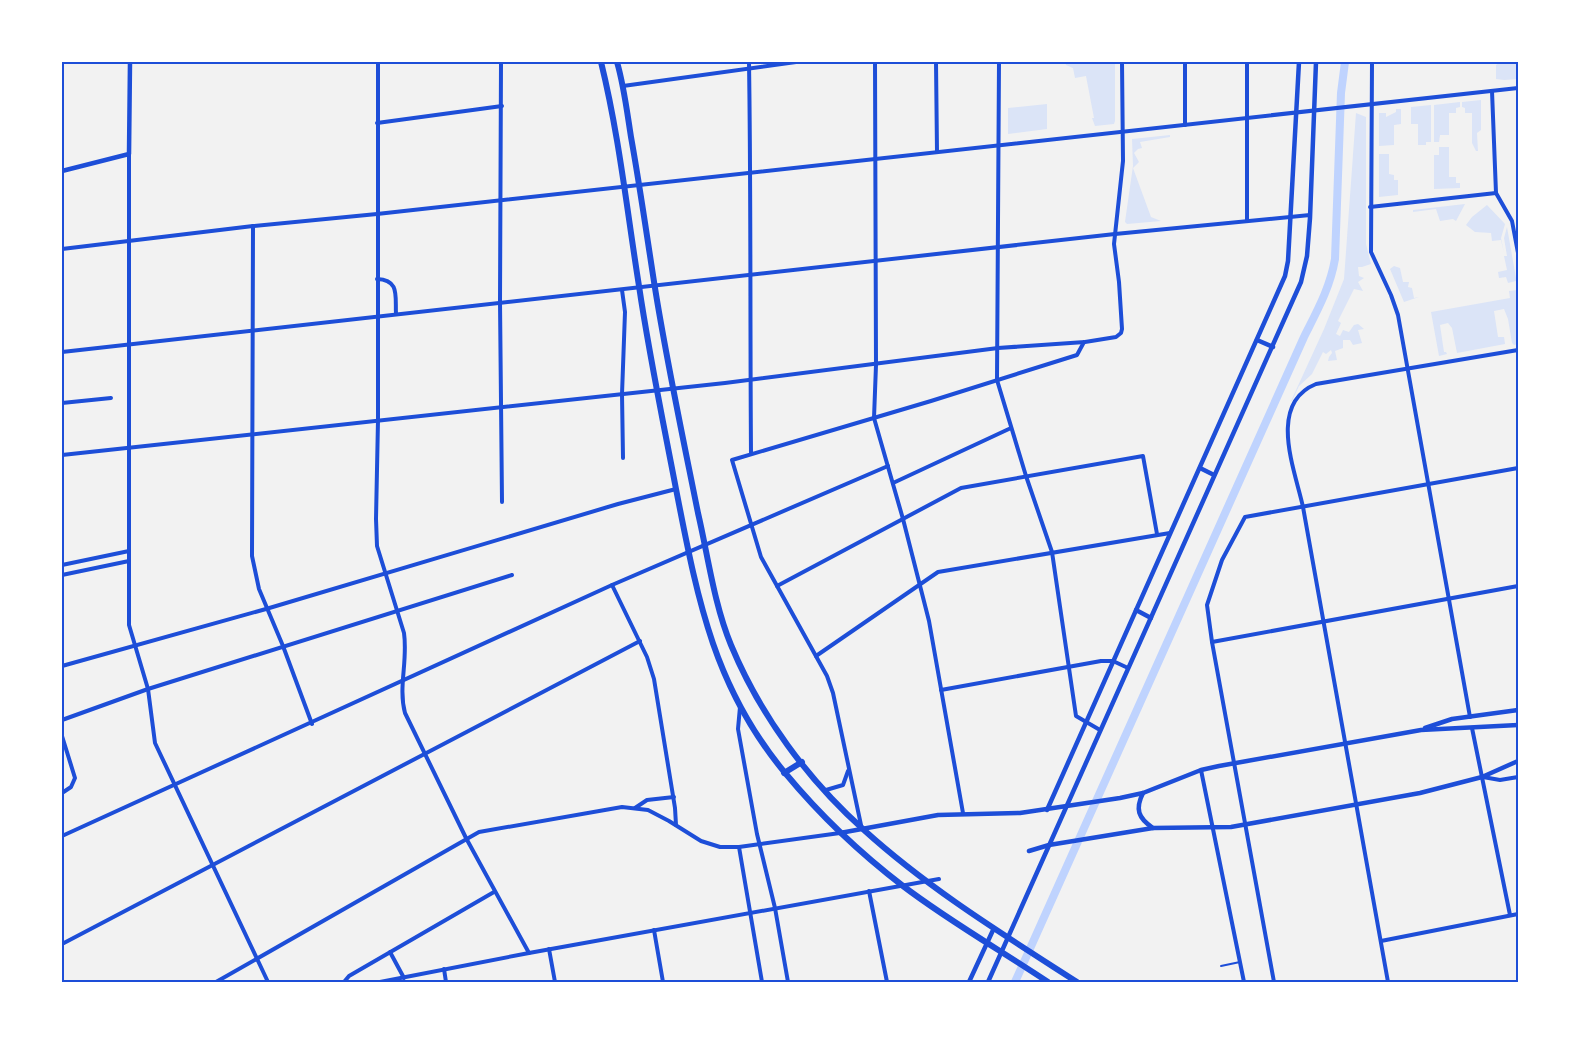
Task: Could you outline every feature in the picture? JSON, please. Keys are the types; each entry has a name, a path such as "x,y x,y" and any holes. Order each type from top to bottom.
{"main road":[{"path":"601,62 657,389 688,552 707,630 722,670 754,731 784,773 840,833 903,886 1048,982"},
{"path":"617,62 623,86 672,388 705,545 730,643 754,694 778,732 862,829 927,881 1074,982"},
{"path":"784,773 802,762"}],"street":[{"path":"130,62 129,625 148,689 155,743 268,982"},
{"path":"378,62 376,519 377,546 404,633 406,648 401,693 405,713 466,838 529,953"},
{"path":"501,62 502,502"},
{"path":"749,62 752,174 751,453"},
{"path":"623,86 796,62"},
{"path":"874,62 876,365 874,418 929,621 963,813"},
{"path":"936,62 937,152"},
{"path":"999,62 997,380 1052,552 1076,716 1100,730"},
{"path":"62,455 751,380 998,348 1084,342 1116,337 1122,329 1114,244 1123,161 1122,62"},
{"path":"1185,62 1185,125"},
{"path":"1246,62 1247,221"},
{"path":"1047,810 1285,276 1291,216 1299,62"},
{"path":"988,982 1306,269 1316,62"},
{"path":"1372,62 1371,252 1395,304 1409,369 1470,717"},
{"path":"62,249 253,226 752,174 874,158 1122,133 1518,88"},
{"path":"1492,91 1496,192 1517,231 1518,253"},
{"path":"377,123 502,105"},
{"path":"62,178 63,170 129,154"},
{"path":"1370,207 1496,192"},
{"path":"62,352 1310,214"},
{"path":"253,226 252,556 255,576 266,609 283,646 312,724"},
{"path":"377,279 387,279 395,289 396,314"},
{"path":"622,290 625,330 622,394 623,458"},
{"path":"1257,339 1273,347"},
{"path":"862,829 833,693 816,656 761,557 732,460 1077,355 1084,342"},
{"path":"1388,982 1303,507 1288,440 1289,413 1297,397 1316,384 1518,350"},
{"path":"62,403 111,398"},
{"path":"893,483 1011,428"},
{"path":"777,586 961,488 1143,456 1157,534"},
{"path":"62,836 312,724 612,585 888,466"},
{"path":"1200,468 1214,475"},
{"path":"1274,982 1207,605 1222,560 1245,517 1518,468"},
{"path":"62,666 676,489"},
{"path":"816,656 938,572 1170,532"},
{"path":"62,565 129,551"},
{"path":"104,556 106,566"},
{"path":"62,575 129,561"},
{"path":"63,719 148,689 512,574"},
{"path":"612,585 640,641 654,679 674,796 676,825"},
{"path":"1212,642 1518,586"},
{"path":"1136,610 1151,618"},
{"path":"62,944 640,641"},
{"path":"941,690 1101,661 1113,662 1128,668"},
{"path":"740,707 738,729 758,843 775,908 788,982"},
{"path":"1421,730 1452,719 1518,710"},
{"path":"216,982 479,832 621,807 648,810 701,842 720,847 739,847 840,833 938,815 1047,810 1143,793 1201,770 1234,763 1421,730 1518,725"},
{"path":"1472,728 1510,915"},
{"path":"62,736 75,778 74,784 64,792"},
{"path":"1029,851 1049,845 1152,828 1213,828 1356,805 1439,789 1482,777 1518,761"},
{"path":"826,790 843,785 848,770"},
{"path":"1201,770 1244,982"},
{"path":"1482,777 1500,780 1518,777"},
{"path":"1143,793 1138,812 1152,828"},
{"path":"635,808 647,800 674,796"},
{"path":"739,847 762,982"},
{"path":"380,982 549,949 939,879"},
{"path":"870,891 887,982"},
{"path":"344,982 349,976 494,892"},
{"path":"1381,941 1518,914"},
{"path":"969,982 994,928"},
{"path":"654,930 663,982"},
{"path":"549,949 555,982"},
{"path":"390,952 404,978"},
{"path":"444,969 446,982"}],"lane":[{"path":"1221,966 1240,962"}],"shaded area":[{"path":"1065,62 1115,62 1114,124 1095,126 1086,76 1075,78 1073,68"},
{"path":"1496,62 1518,62 1518,79 1496,79 1496,65 1499,63"},
{"path":"1481,100 1481,130 1477,133 1478,151 1476,151 1472,143 1472,113 1465,113 1462,102"},
{"path":"1460,102 1456,113 1449,113 1449,135 1440,135 1439,142 1434,142 1434,105"},
{"path":"1047,104 1047,129 1008,134 1008,108"},
{"path":"1431,105 1431,142 1418,145 1418,124 1411,124 1411,107"},
{"path":"1396,109 1401,109 1401,124 1394,125 1394,145 1379,146 1379,113 1386,113 1386,117 1396,112"},
{"path":"1356,113 1366,117 1366,244 1371,264 1358,267 1359,276 1364,278 1358,282 1363,291 1354,289 1338,321 1341,323 1336,334 1340,336 1343,330 1349,332 1354,325 1358,324 1364,329 1358,330 1362,343 1353,345 1350,340 1343,340 1343,348 1335,351 1337,360 1328,361 1331,350 1326,354 1323,352 1312,374 1299,386 1291,401 1344,279"},
{"path":"1170,135 1170,137 1140,142 1142,148 1134,153 1139,162 1133,168 1151,217 1161,221 1127,224 1125,222 1133,166 1132,139"},
{"path":"1439,147 1449,147 1449,177 1456,177 1456,183 1460,183 1460,188 1434,189 1434,155 1439,155"},
{"path":"1379,154 1389,154 1389,174 1394,175 1394,180 1398,180 1398,195 1379,197"},
{"path":"1465,204 1456,221 1453,219 1440,221 1436,209 1413,212 1413,210"},
{"path":"1487,205 1505,224 1501,238 1504,253 1501,240 1492,241 1491,233 1475,232 1466,225"},
{"path":"1507,227 1516,278 1516,281 1508,283 1506,277 1499,278 1498,272 1507,270 1504,238"},
{"path":"1394,266 1400,268 1403,282 1409,282 1408,287 1412,288 1414,298 1419,297 1404,302 1390,269"},
{"path":"1517,290 1518,344 1512,343 1504,309 1494,311 1498,337 1504,337 1505,344 1457,353 1452,328 1448,323 1440,325 1444,352 1447,354 1439,356 1431,312 1510,298 1509,291"}],"waterway":[{"path":"1015,982 1326,290 1335,259 1341,93 1345,62"}]}
